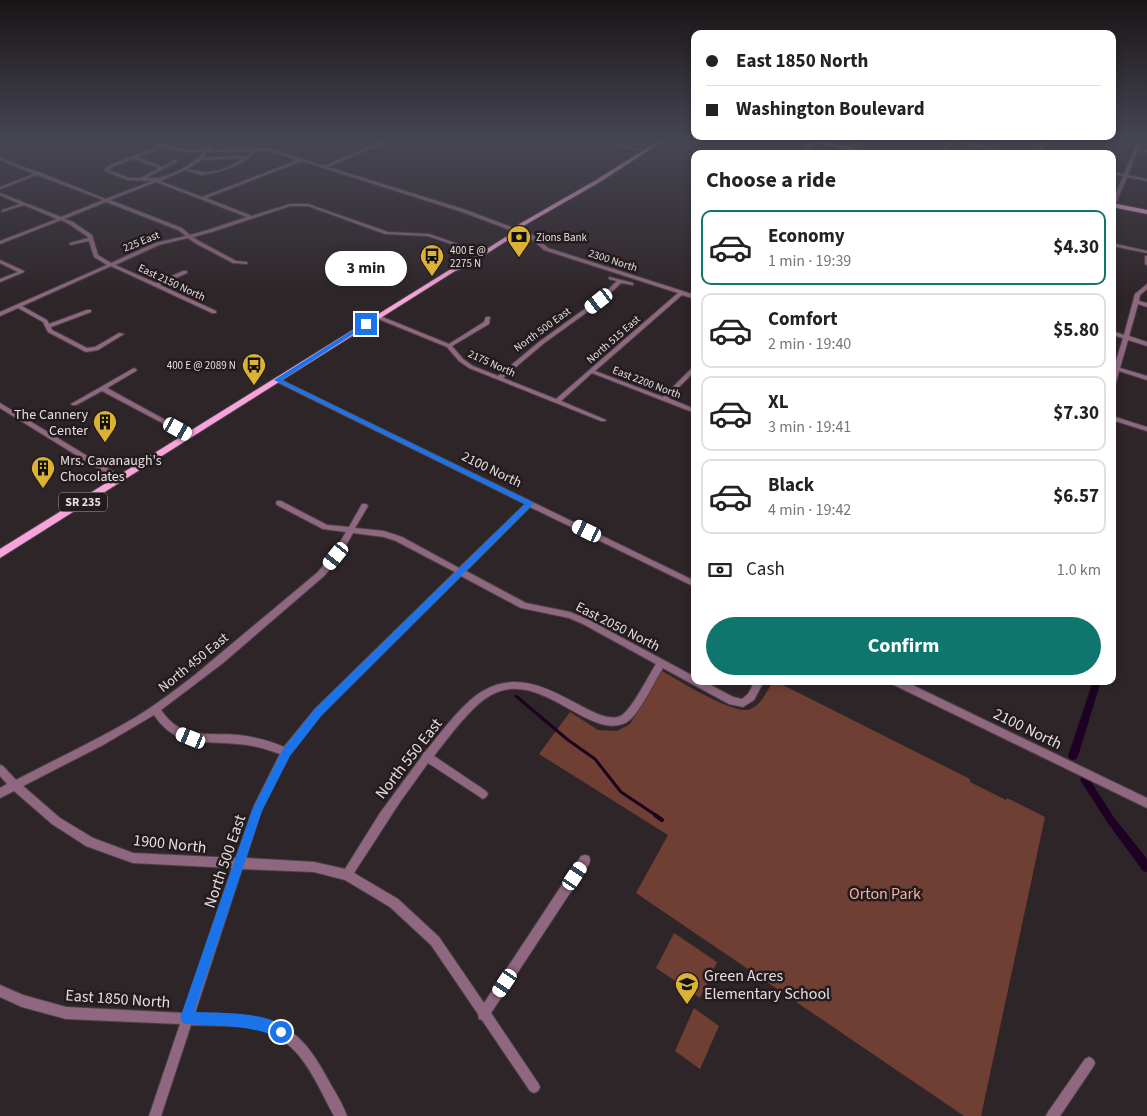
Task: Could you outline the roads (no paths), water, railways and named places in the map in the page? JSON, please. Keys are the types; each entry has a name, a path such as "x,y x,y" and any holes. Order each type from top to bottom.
{"main road":[{"name":"SR 235","path":"453,270 456,265 476,251 508,232 516,230 576,193"},
{"path":"1116,207 1147,212"},
{"name":"SR 235","path":"0,554 308,360 453,270 462,267 514,234 516,230"}],"street":[{"path":"90,193 180,229 188,236 235,262 245,263"},
{"path":"0,243 125,193"},
{"path":"189,193 250,217"},
{"path":"203,198 216,193"},
{"name":"2300 North","path":"408,193 453,207 531,236 546,249 691,296"},
{"name":"East 2150 North","path":"0,194 61,219 86,232 91,239 96,256 111,265 214,312"},
{"path":"4,211 23,204"},
{"name":"225 East","path":"0,314 157,244 210,231 296,204 308,205 387,233 429,235 476,251"},
{"path":"72,244 91,239"},
{"path":"1116,245 1147,252"},
{"path":"1147,256 1147,264"},
{"path":"0,261 22,272 0,281"},
{"path":"156,285 185,272"},
{"path":"611,278 631,284"},
{"name":"North 500 East","path":"500,377 541,343 593,307 620,280"},
{"path":"1116,372 1138,294 1147,286"},
{"name":"North 515 East","path":"557,401 681,293"},
{"path":"1136,302 1147,305"},
{"path":"18,306 45,320 50,331 86,350 91,350 115,339 121,334"},
{"path":"48,326 89,311"},
{"name":"2175 North","path":"378,317 449,346 466,364 603,420"},
{"path":"449,346 487,323 488,318"},
{"path":"1116,335 1147,344"},
{"path":"1117,369 1147,378"},
{"path":"74,404 134,370"},
{"name":"East 2200 North","path":"591,371 691,409"},
{"path":"664,399 691,372"},
{"name":"2100 North","path":"277,380 691,582"},
{"path":"102,388 189,435"},
{"path":"0,405 120,479"},
{"path":"1116,419 1147,429"},
{"name":"East 2050 North","path":"279,503 326,527 400,539 524,606 570,615 691,679"},
{"name":"North 500 East","path":"155,1116 186,1018 257,810 286,752 318,712 530,503"},
{"name":"North 450 East","path":"0,793 156,709 189,684 321,574 336,556 364,506"},
{"name":"North 550 East","path":"347,875 387,808 426,756 475,701 494,688 514,684 532,686 551,692 602,722 614,724 625,718 662,663"},
{"name":"East 2050 North","path":"702,685 732,702 743,703 750,697 758,685"},
{"name":"2100 North","path":"903,685 1147,803"},
{"path":"156,709 163,723 191,738 253,741 286,752"},
{"path":"426,756 483,794"},
{"name":"1900 North","path":"0,769 14,785 56,821 90,842 133,858 238,865 314,867 347,875 394,903 435,941 534,1087"},
{"path":"484,1015 586,860"},
{"name":"East 1850 North","path":"0,991 22,1001 66,1013 252,1022 272,1026 290,1037 316,1072 341,1116"},
{"path":"1052,1116 1089,1063"}],"waterway":[{"path":"1073,756 1096,685"},
{"path":"516,696 568,740 595,759 621,792 657,816"},
{"path":"1085,780 1110,819 1147,867"},
{"path":"655,815 662,820"}],"place":[{"name":"Zions Bank","path":"519,258"},
{"name":"400 E @ 2275 N","path":"432,277"},
{"name":"400 E @ 2089 N","path":"254,386"},
{"name":"The Cannery Center","path":"105,443"},
{"name":"Mrs. Cavanaugh's Chocolates","path":"43,489"},
{"name":"Green Acres Elementary School","path":"687,1005"}],"park label":[{"name":"Orton Park","path":"885,893"}]}
